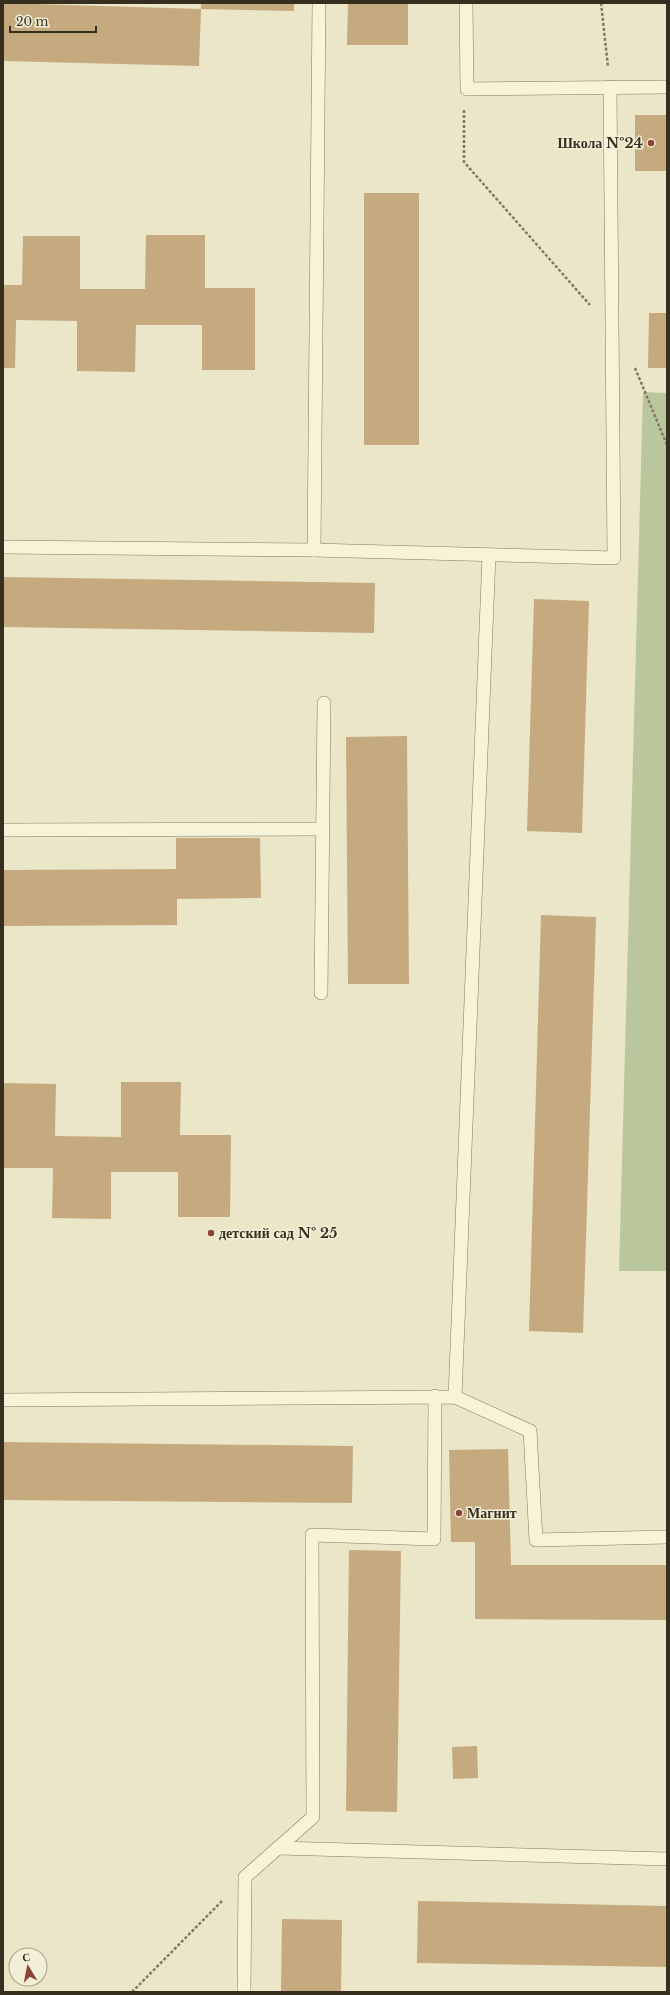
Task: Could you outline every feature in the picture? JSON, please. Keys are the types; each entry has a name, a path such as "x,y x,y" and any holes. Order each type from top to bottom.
{"lane":[{"path":"314,550 319,3"},
{"path":"466,3 467,89 667,87"},
{"path":"3,547 314,550 614,558 610,87"},
{"path":"455,1397 489,555"},
{"path":"321,993 324,703"},
{"path":"3,830 322,829"},
{"path":"244,1992 245,1877 313,1817 312,1535 434,1540 435,1396"},
{"path":"3,1400 455,1397 530,1431 536,1540 667,1537"},
{"path":"278,1848 667,1858"}],"path":[{"path":"601,3 610,87"},
{"path":"464,107 464,162 612,330"},
{"path":"132,1992 245,1877"}],"green space":[{"path":"643,392 667,393 667,1271 619,1271"}],"building":[{"path":"3,3 201,9 199,66 3,61"},
{"path":"201,3 294,3 294,11 201,9"},
{"path":"348,3 408,3 408,45 347,45"},
{"name":"Школа №24","path":"635,115 667,115 667,171 635,171"},
{"path":"364,193 419,193 419,445 364,445"},
{"path":"146,235 205,235 205,288 255,288 255,370 202,370 202,325 136,325 135,372 77,371 77,321 16,320 15,368 3,368 3,285 22,285 23,236 80,236 80,289 145,289"},
{"path":"649,313 667,313 667,368 648,368"},
{"path":"3,577 375,583 374,633 3,627"},
{"path":"534,599 589,601 582,833 527,831"},
{"path":"407,736 409,984 348,984 346,737"},
{"path":"176,838 260,838 261,898 177,899 177,925 3,926 3,870 176,869"},
{"path":"541,915 596,917 583,1333 529,1331"},
{"path":"121,1082 181,1082 180,1135 231,1135 230,1217 178,1217 178,1172 111,1172 111,1219 52,1218 53,1168 3,1168 3,1083 56,1084 55,1136 121,1137"},
{"path":"3,1442 353,1446 352,1503 3,1500"},
{"path":"508,1449 511,1565 667,1565 667,1620 475,1619 475,1542 451,1542 449,1450"},
{"path":"349,1550 401,1551 397,1812 346,1811"},
{"path":"477,1746 478,1778 453,1779 452,1747"},
{"path":"418,1901 667,1906 667,1967 417,1963"},
{"path":"282,1919 342,1920 341,1992 281,1992"}],"place":[{"name":"Школа №24","path":"651,143"},
{"name":"детский сад № 25","path":"211,1233"},
{"name":"Магнит","path":"459,1513"}]}
